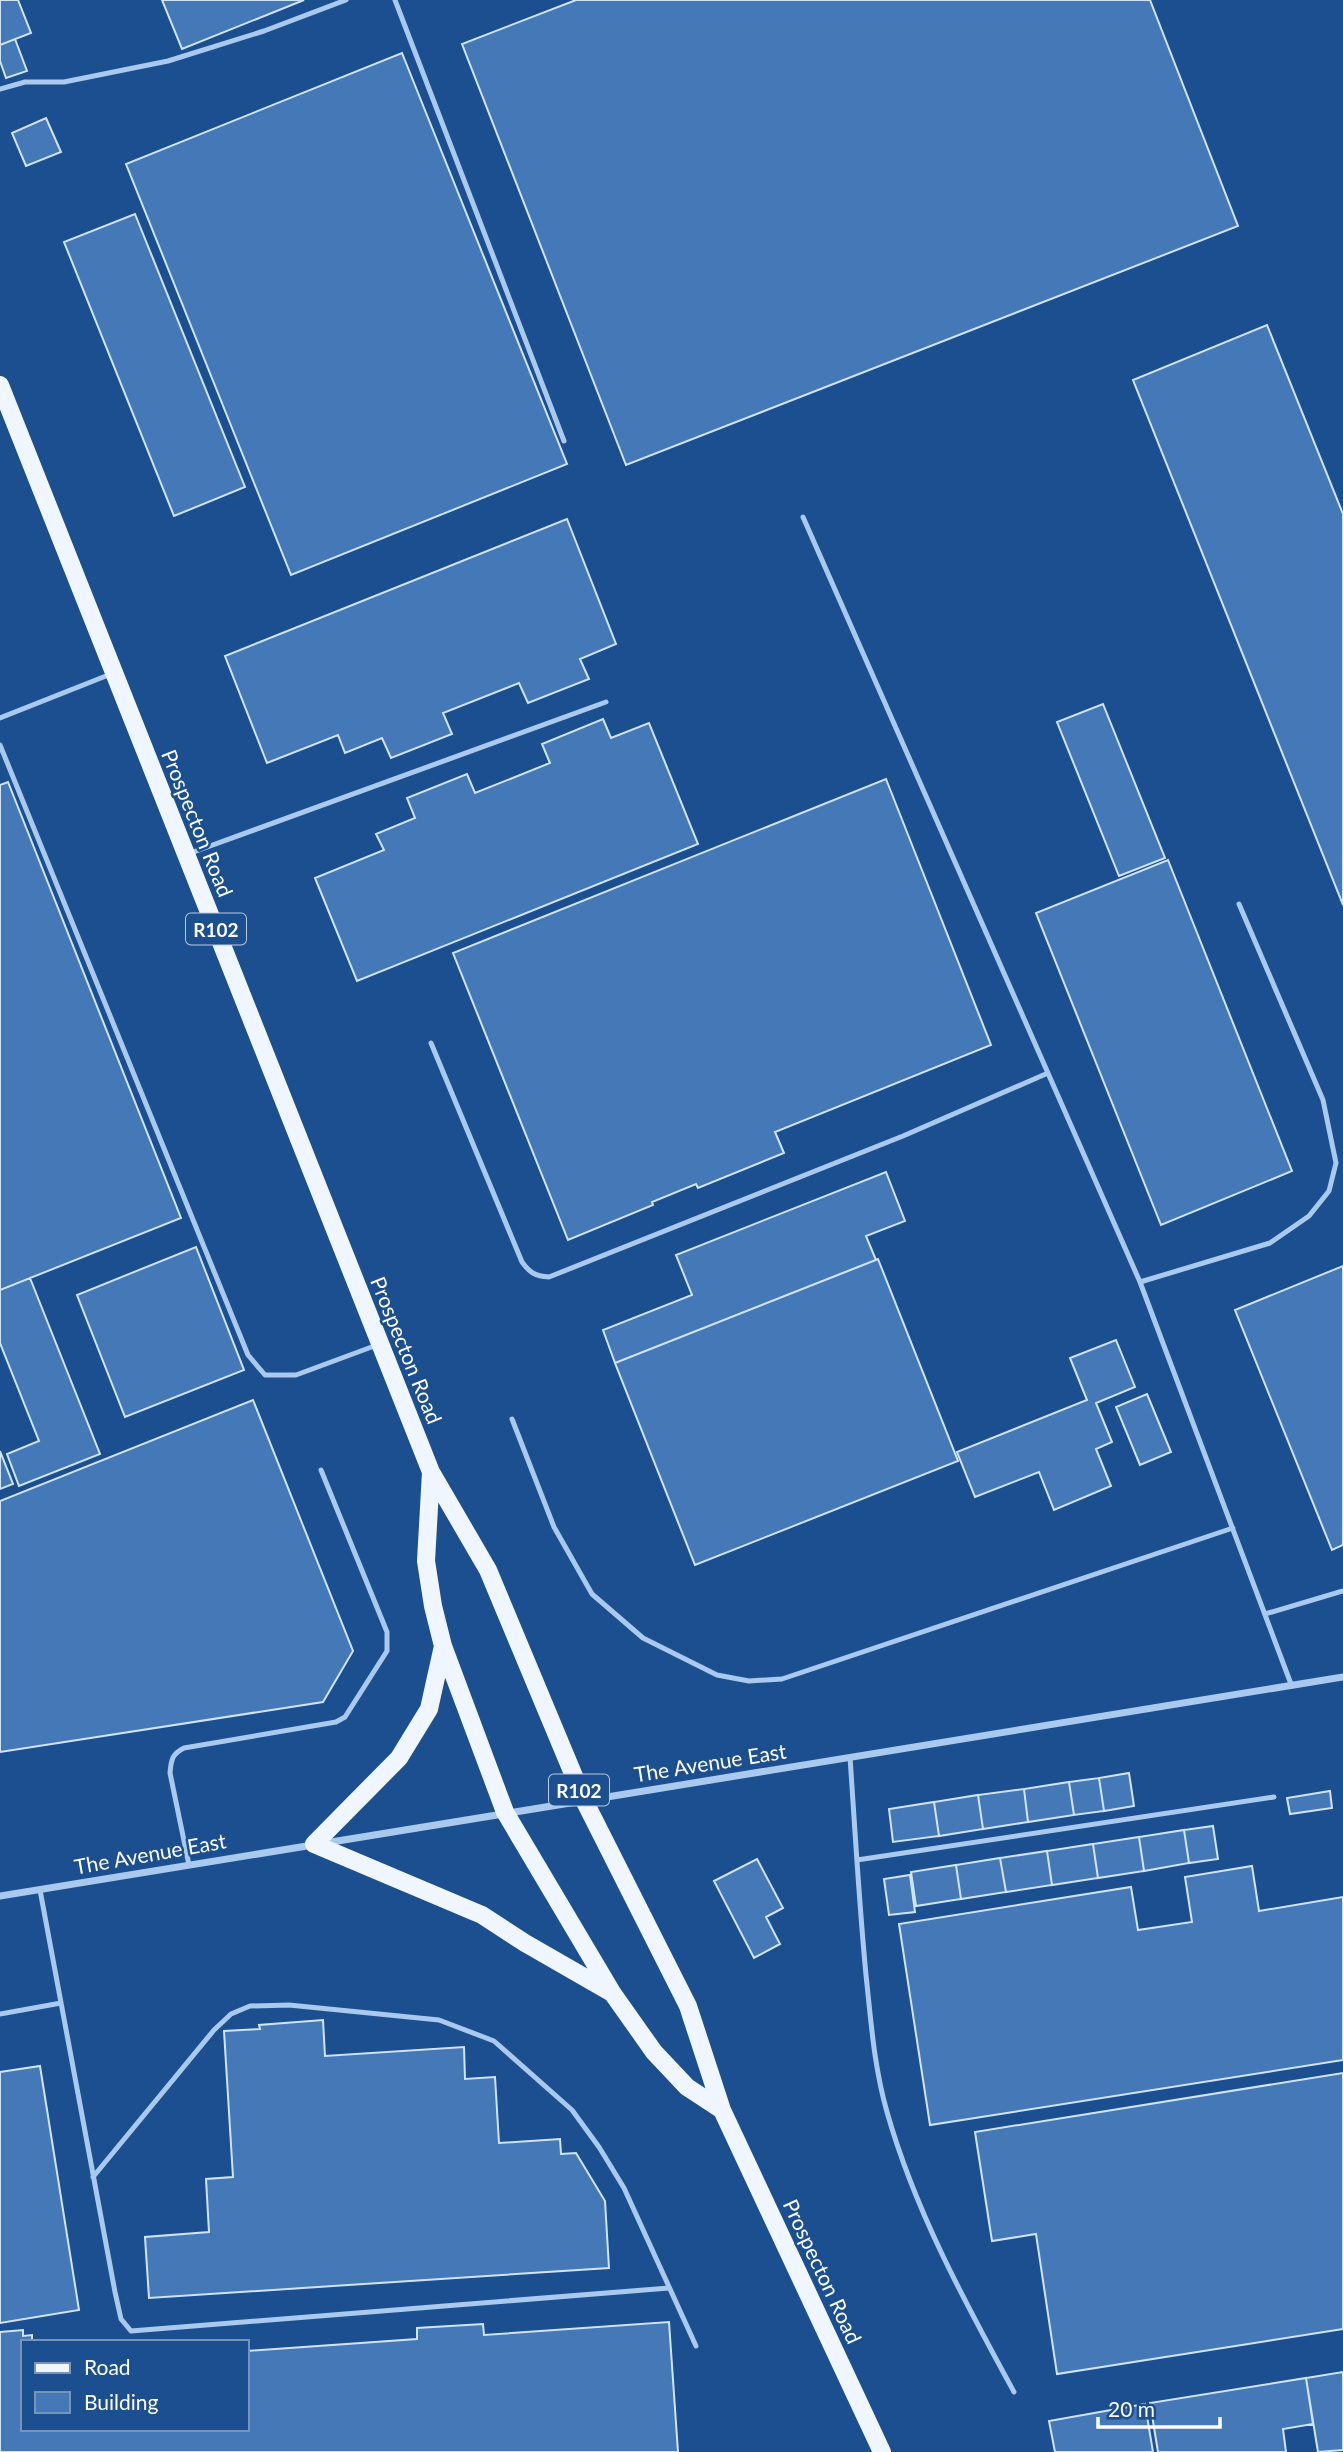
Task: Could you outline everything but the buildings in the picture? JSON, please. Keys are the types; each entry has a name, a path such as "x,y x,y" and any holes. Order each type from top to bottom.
{"main road":[{"name":"Prospecton Road","path":"0,385 431,1472"},
{"name":"R102","path":"431,1472 426,1560 443,1646 505,1812 613,1994 653,2052 687,2087 722,2110"},
{"name":"R102","path":"431,1472 488,1570 584,1800 688,2006 722,2110"},
{"path":"443,1646 429,1709 399,1758 314,1844 482,1914 525,1943 613,1994"},
{"name":"Prospecton Road","path":"722,2110 882,2452"}],"street":[{"name":"The Avenue East","path":"0,1896 1343,1677"}],"lane":[{"path":"0,89 25,82 64,82 168,61 264,31 346,0"},
{"path":"395,0 564,441"},
{"path":"803,517 1140,1282 1291,1684"},
{"path":"0,719 114,672"},
{"path":"186,855 606,702"},
{"path":"0,745 248,1355 265,1375 296,1376 380,1344"},
{"path":"1140,1282 1269,1243 1309,1216 1329,1191 1336,1163 1324,1100 1239,904"},
{"path":"431,1043 522,1262 530,1273 549,1277 903,1136 1048,1073"},
{"path":"512,1419 554,1527 592,1594 643,1637 717,1675 749,1681 782,1679 1233,1528"},
{"path":"188,1864 170,1773 171,1760 176,1752 184,1748 336,1722 345,1717 387,1651 387,1632 321,1470"},
{"path":"1265,1614 1343,1591"},
{"path":"850,1757 873,2046 886,2109 900,2155 947,2268 1014,2392"},
{"path":"857,1860 1274,1797"},
{"path":"40,1890 121,2319 131,2331 669,2288"},
{"path":"0,2014 61,2003"},
{"path":"93,2177 185,2064 231,2014 250,2006 289,2005 439,2020 494,2041 572,2110 600,2147 624,2188 696,2346"}]}
